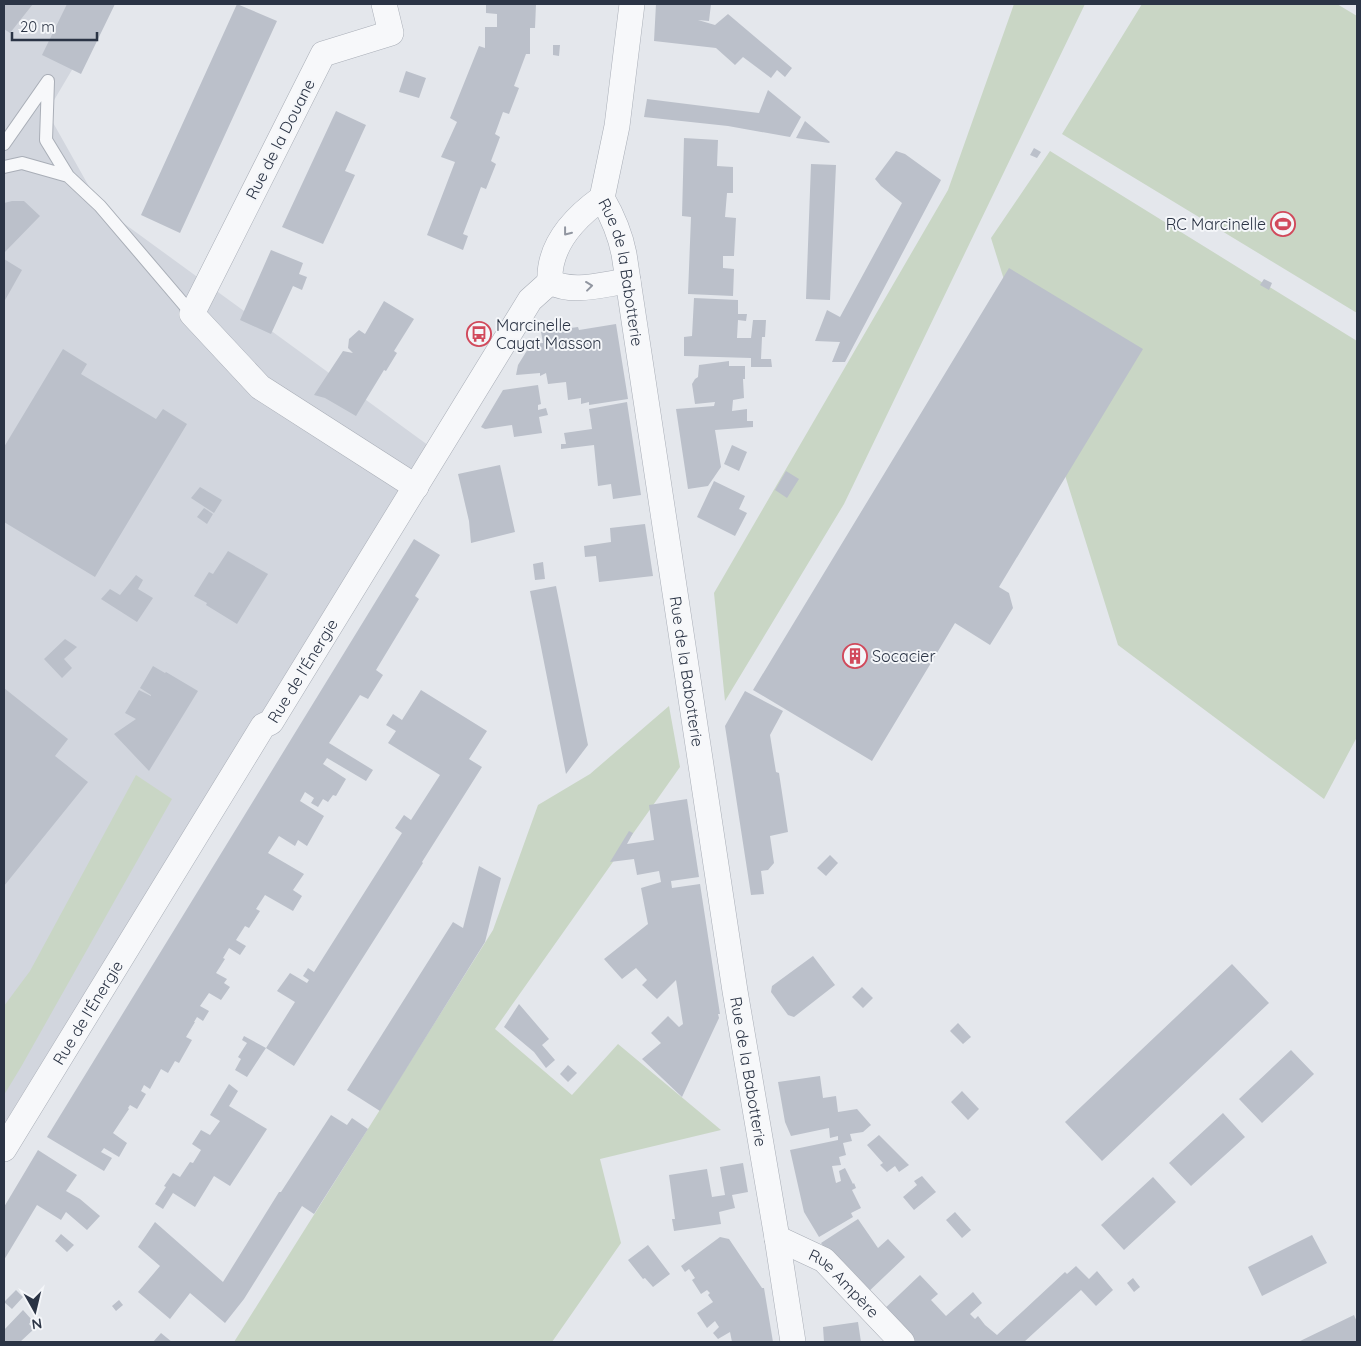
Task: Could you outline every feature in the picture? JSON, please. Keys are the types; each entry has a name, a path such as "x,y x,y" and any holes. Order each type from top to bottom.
{"street":[{"name":"Rue de la Douane","path":"192,314 323,54 391,33 384,4"},
{"name":"Rue de la Babotterie","path":"632,4 617,126 602,198 620,236 628,281 735,991 793,1342"},
{"path":"602,198 574,222 555,249 550,266 550,282 567,288 628,281"},
{"name":"Rue de l'Énergie","path":"4,1149 263,726 270,722 530,300 550,282"},
{"path":"192,314 260,387 416,487"},
{"name":"Rue Ampère","path":"777,1238 824,1260 902,1342"}],"lane":[{"path":"4,144 48,81 46,140 68,176 100,206 192,314"},
{"path":"4,168 22,163 68,176"}],"shaded area":[{"path":"4,4 111,4 47,112 100,206 447,459 4,1141"}],"green space":[{"path":"1014,4 1085,4 844,504 725,701 714,593 948,190"},
{"name":"RC Marcinelle","path":"1142,4 1337,4 1357,16 1357,313 1062,134"},
{"path":"1050,151 1357,341 1357,737 1324,799 1118,645 991,238"},
{"path":"669,706 680,767 495,1029 572,1095 618,1044 721,1130 600,1159 621,1243 552,1342 234,1342 493,930 538,805 590,774"},
{"path":"136,775 172,799 4,1095 4,1006 30,971"}],"building":[{"path":"4,4 33,4 10,33 4,29"},
{"path":"67,4 115,4 81,74 42,55"},
{"path":"237,4 277,21 180,233 141,215"},
{"path":"486,4 536,4 535,28 530,28 530,54 526,54 514,86 519,88 509,114 503,112 495,134 500,137 491,161 496,164 486,189 481,187 463,234 468,236 463,250 427,235 455,162 441,157 457,122 450,118 479,46 485,48 485,27 497,27 497,14 486,13"},
{"path":"656,4 711,4 709,21 698,20 715,25 728,14 792,68 785,77 777,70 771,78 743,57 735,65 716,48 654,41"},
{"path":"553,45 560,45 559,56 553,55"},
{"path":"406,71 426,78 419,98 399,92"},
{"path":"768,90 801,117 790,137 728,126 644,117 647,99 759,113"},
{"path":"336,111 366,125 345,171 355,175 323,244 282,227"},
{"path":"805,121 830,142 796,138"},
{"path":"684,138 718,140 717,166 733,167 733,193 727,193 725,217 736,218 734,256 723,256 723,268 734,269 733,296 688,294 691,217 682,216"},
{"path":"1034,148 1041,152 1037,158 1030,155"},
{"path":"896,151 905,154 941,180 845,362 832,362 840,342 815,341 827,310 840,317 902,203 875,179"},
{"path":"811,164 836,165 830,300 806,299"},
{"path":"24,201 40,216 4,253 4,203"},
{"path":"271,250 303,263 299,274 307,277 302,290 293,286 271,334 240,320"},
{"path":"4,259 22,270 4,302"},
{"path":"1009,268 1143,349 999,587 1009,593 1013,608 990,645 955,623 872,761 753,690"},
{"path":"1264,279 1272,283 1269,290 1260,285"},
{"path":"694,298 738,300 738,314 747,314 746,321 738,320 737,338 751,338 753,320 766,320 765,337 762,337 761,359 771,359 772,367 751,367 751,358 684,356 684,337 692,336"},
{"path":"384,301 414,319 394,351 397,353 386,371 384,370 356,416 325,398 314,395 343,351 353,353 348,348 349,339 359,330 365,334"},
{"path":"616,324 628,399 589,405 589,402 581,404 581,398 568,400 566,382 548,384 546,373 540,376 540,373 516,375 518,365 531,344 543,343 541,332 578,327 579,330"},
{"path":"63,349 87,364 81,374 156,419 163,409 187,424 95,577 4,522 4,447"},
{"path":"729,361 729,366 745,366 745,379 743,379 744,398 733,400 732,411 747,409 747,421 753,421 753,427 715,430 721,467 708,486 688,489 676,409 714,406 715,402 695,404 692,384 698,377 699,365"},
{"path":"538,385 541,404 538,405 538,410 546,408 548,415 539,417 542,433 514,437 512,425 485,429 481,427 503,390"},
{"path":"627,402 641,495 613,499 611,484 598,486 594,445 561,449 561,444 566,444 564,433 592,429 589,409"},
{"path":"732,445 747,452 739,471 724,464"},
{"path":"500,465 515,532 471,543 469,521 458,474"},
{"path":"786,471 799,479 787,498 775,490"},
{"path":"714,481 745,496 739,509 747,513 735,536 697,517"},
{"path":"200,487 222,500 214,513 191,498"},
{"path":"204,508 213,514 207,524 197,517"},
{"path":"645,524 653,576 599,582 596,556 585,557 584,546 611,542 610,528"},
{"path":"414,539 440,555 415,596 419,599 376,670 383,675 368,699 360,695 329,743 373,770 366,781 327,758 323,764 346,779 336,796 333,795 328,802 323,799 318,807 311,803 314,798 305,792 300,801 324,816 307,846 298,840 295,846 279,836 268,853 304,874 293,890 302,896 293,911 265,895 256,909 260,911 249,928 245,926 236,940 246,946 240,955 229,948 223,958 225,959 216,973 227,979 224,983 230,987 221,1000 209,993 200,1006 209,1011 203,1021 197,1017 194,1022 186,1037 192,1040 179,1063 175,1061 168,1073 161,1069 150,1089 144,1085 141,1091 146,1094 137,1109 130,1105 113,1133 127,1143 119,1157 104,1148 101,1152 112,1158 104,1171 47,1137"},
{"path":"228,551 268,574 237,624 194,596 209,572 213,574"},
{"path":"543,562 545,579 535,580 533,564"},
{"path":"136,575 143,580 138,589 153,598 137,622 101,599 110,589 120,595"},
{"path":"556,586 588,745 566,774 530,591"},
{"path":"65,639 77,647 64,659 72,668 62,678 44,659"},
{"path":"153,666 198,691 149,771 114,734 136,719 125,713 139,690 151,696 140,688"},
{"path":"4,688 68,739 55,756 88,782 4,886"},
{"path":"421,690 487,731 469,759 482,767 294,1066 266,1048 295,1002 277,991 290,973 307,983 309,980 303,976 308,968 314,972 402,833 395,828 404,815 411,820 440,775 388,743 396,731 386,725 393,714 402,720"},
{"path":"745,691 783,711 770,735 776,772 779,773 788,832 770,836 774,863 768,870 761,871 764,894 751,895 725,726"},
{"path":"687,799 699,877 671,881 672,888 700,884 720,1014 718,1014 719,1018 682,1097 642,1059 661,1043 651,1033 668,1016 679,1027 683,1024 676,980 657,999 642,985 647,980 636,968 622,979 604,959 648,924 641,888 661,882 659,871 637,875 634,859 610,862 629,831 633,833 627,844 654,840 649,805"},
{"path":"830,855 838,863 826,876 817,868"},
{"path":"479,866 501,878 485,942 380,1111 347,1090 453,922 463,928"},
{"path":"813,956 835,985 794,1017 788,1015 771,992 772,986"},
{"path":"1232,964 1269,1003 1102,1161 1065,1122"},
{"path":"862,987 873,998 863,1008 852,997"},
{"path":"519,1004 549,1039 542,1045 555,1060 546,1068 534,1052 504,1027"},
{"path":"958,1023 971,1037 963,1044 950,1031"},
{"path":"244,1036 266,1048 247,1077 235,1070 241,1059 238,1057 247,1043 242,1040"},
{"path":"1291,1050 1314,1074 1262,1123 1239,1099"},
{"path":"568,1065 577,1073 568,1082 560,1074"},
{"path":"820,1076 823,1098 836,1096 838,1112 857,1109 871,1125 863,1132 850,1134 852,1141 843,1143 846,1155 839,1157 841,1165 832,1166 836,1183 841,1181 839,1171 845,1168 856,1188 852,1190 861,1208 851,1213 853,1217 819,1237 804,1212 790,1150 838,1140 838,1136 830,1138 829,1128 791,1136 785,1122 778,1082"},
{"path":"229,1084 238,1091 229,1106 267,1129 230,1186 214,1176 195,1207 173,1193 163,1209 155,1204 166,1187 164,1186 173,1173 180,1177 190,1162 193,1163 201,1150 192,1144 201,1130 210,1135 220,1121 210,1115"},
{"path":"962,1091 979,1109 968,1120 951,1102"},
{"path":"1223,1113 1245,1137 1191,1186 1169,1163"},
{"path":"331,1115 347,1125 352,1118 368,1129 314,1214 302,1206 244,1299 225,1323 190,1293 170,1319 138,1292 160,1266 138,1247 155,1222 223,1282 279,1192 281,1192"},
{"path":"879,1135 909,1165 899,1172 895,1166 887,1172 880,1165 883,1163 867,1145"},
{"path":"38,1150 77,1175 66,1191 80,1199 100,1216 87,1230 66,1212 61,1220 37,1205 4,1260 4,1207"},
{"path":"743,1163 748,1192 732,1195 735,1208 719,1212 721,1224 674,1231 672,1219 675,1219 669,1175 707,1169 712,1197 725,1195 720,1167"},
{"path":"922,1176 936,1192 914,1210 903,1197 917,1185 914,1181"},
{"path":"1153,1177 1176,1202 1124,1250 1101,1225"},
{"path":"955,1212 971,1230 962,1238 946,1220"},
{"path":"858,1219 878,1248 888,1239 905,1257 865,1295 847,1278 821,1243"},
{"path":"61,1234 74,1245 67,1252 55,1241"},
{"path":"1312,1235 1327,1263 1262,1296 1248,1267"},
{"path":"720,1237 729,1239 762,1288 764,1288 773,1342 732,1342 730,1332 718,1339 713,1333 719,1327 715,1321 707,1328 697,1313 713,1302 708,1295 710,1293 707,1290 701,1294 692,1280 695,1278 689,1269 685,1272 681,1266"},
{"path":"648,1245 670,1274 653,1287 645,1278 643,1279 628,1260"},
{"path":"1076,1266 1089,1279 1097,1271 1113,1290 1096,1306 1081,1290 1024,1342 908,1342 881,1312 920,1275 938,1294 931,1300 946,1316 973,1292 982,1303 970,1314 975,1319 978,1316 997,1335 1065,1272 1067,1274"},
{"path":"1133,1278 1140,1287 1134,1292 1127,1283"},
{"path":"16,1290 23,1297 12,1309 4,1302"},
{"path":"119,1300 123,1305 116,1311 112,1306"},
{"path":"23,1310 32,1320 29,1324 34,1329 20,1342 4,1342 4,1330"},
{"path":"1354,1315 1357,1322 1357,1342 1298,1342"},
{"path":"858,1322 861,1342 824,1342 823,1327"},
{"path":"161,1333 172,1342 153,1342"}],"place":[{"name":"RC Marcinelle","path":"1283,224"},
{"name":"Marcinelle Cayat Masson","path":"479,334"},
{"name":"Socacier","path":"855,656"}]}
